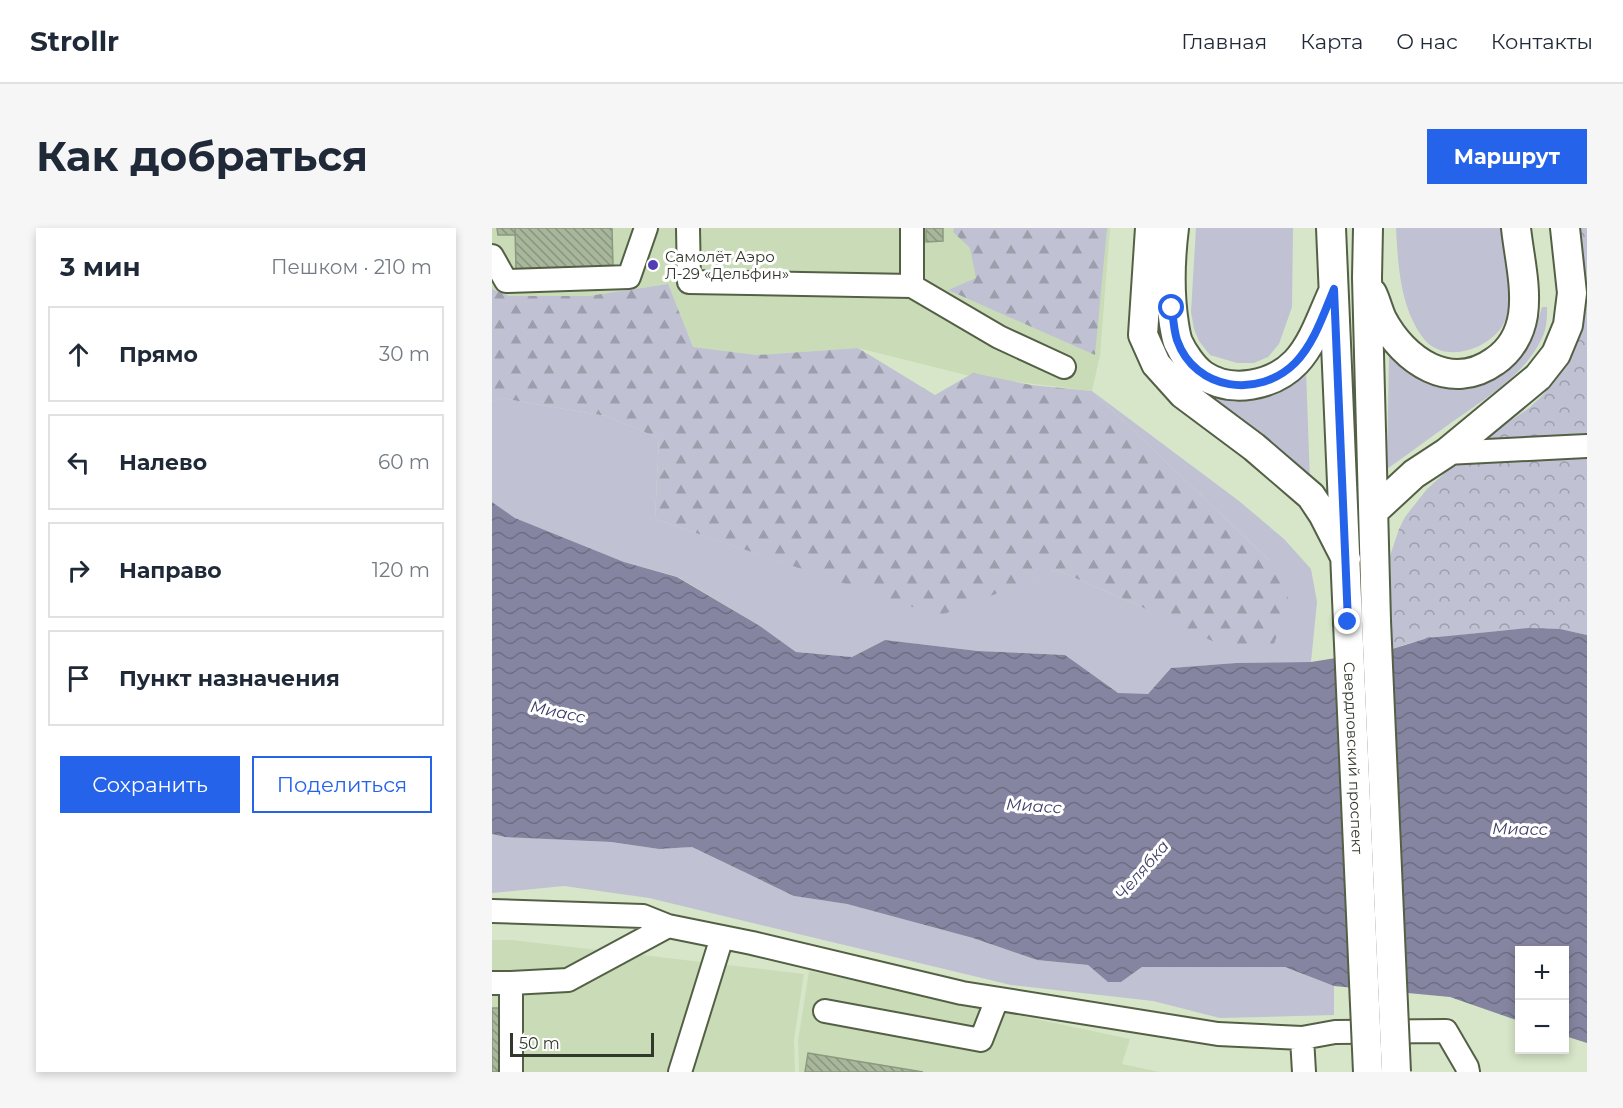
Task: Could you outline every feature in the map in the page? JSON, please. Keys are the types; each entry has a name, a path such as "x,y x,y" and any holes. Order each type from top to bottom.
{"main road":[{"path":"1150,228 1143,335 1156,364 1183,394 1254,447 1311,496 1346,558"},
{"path":"1174,228 1170,268 1172,308 1177,341 1202,375 1219,382 1238,386 1259,383 1278,376 1295,363 1315,332 1334,289"},
{"name":"Свердловский проспект","path":"1331,228 1346,558 1362,621 1396,1072"},
{"name":"Свердловский проспект","path":"1368,228 1367,278 1374,510 1362,621 1368,1072"},
{"path":"1367,278 1383,320 1398,341 1420,363 1440,373 1466,375 1485,368 1505,354 1516,337 1523,316 1523,290 1516,228"},
{"path":"1374,510 1407,479 1446,453 1538,377 1556,354 1568,325 1572,293 1565,228"}],"lane":[{"path":"492,256 506,281 629,277 646,228"},
{"path":"688,228 688,282 912,286 999,337 1064,367"},
{"path":"912,228 912,286"},
{"path":"1446,453 1587,446"},
{"path":"492,911 643,916 668,926 962,993 1218,1034 1302,1038 1335,1032 1446,1031 1468,1072"},
{"path":"512,1072 502,983 568,980 668,926"},
{"path":"680,1072 722,937"},
{"path":"825,1011 981,1040 997,999"},
{"path":"1302,1038 1304,1072"}],"shaded area":[{"path":"492,228 1110,228 1100,355 1092,391 970,376 858,348 757,355 693,347 667,284 588,296 509,296 492,289"},
{"path":"492,940 512,940 804,974 794,1040 795,1072 492,1072"},
{"path":"809,971 1130,1039 1122,1064 1160,1072 799,1072 798,1041"}],"green space":[{"path":"954,228 1107,228 1095,355 948,290 976,278 970,248 953,232"},
{"path":"1196,228 1293,228 1292,307 1279,344 1268,357 1254,363 1237,363 1210,355 1199,341 1191,312"},
{"path":"1396,228 1503,228 1511,289 1507,316 1496,334 1477,347 1454,352 1433,347 1424,339 1416,327 1405,300 1399,271"},
{"path":"1571,228 1587,228 1587,635 1558,630 1514,630 1431,639 1392,649 1390,556 1405,517 1427,489 1478,443 1529,408 1543,395 1565,365"},
{"path":"668,284 693,347 757,355 858,348 935,395 973,373 1031,385 1092,391 1271,562 1289,600 1274,644 1239,654 1140,606 1057,570 939,616 655,519 659,438 606,416 501,398 492,401 492,289 509,296 588,296"},
{"path":"1542,307 1547,307 1544,334 1526,363 1504,385 1387,469 1389,356 1412,374 1433,383 1522,354 1535,331"},
{"path":"1306,370 1310,482 1217,405 1217,397 1234,402 1261,398 1285,390"},
{"path":"1092,391 1239,501 1284,539 1311,569 1317,602 1311,662 1236,663 1171,668 1148,694 1117,694 1065,655 978,651 885,640 852,657 796,652 760,626 678,577 624,562 515,518 492,502 492,401 501,398 606,416 659,438 655,519 938,615 1057,570 1140,606 1271,562"},
{"path":"492,834 505,837 611,842 659,849 692,847 794,896 847,904 973,938 1037,960 1088,965 1108,981 1121,982 1142,967 1285,967 1334,986 1334,1015 1220,1018 1153,1001 1011,985 649,898 564,886 492,893"}],"water":[{"path":"492,502 515,518 624,562 677,577 760,626 796,652 852,657 885,640 978,651 1065,655 1118,693 1148,694 1171,668 1236,663 1311,662 1392,649 1428,638 1528,628 1560,629 1587,635 1587,1043 1569,1037 1569,946 1515,946 1515,1020 1450,997 1334,986 1285,967 1142,967 1121,982 1108,982 1088,965 1037,960 973,938 847,904 794,896 692,847 659,849 611,842 505,837 492,834"}],"building":[{"path":"497,228 515,228 515,235 498,235"},
{"path":"515,228 612,228 613,266 516,269"},
{"path":"926,228 943,228 943,241 926,242"},
{"path":"492,1008 500,1008 500,1072 492,1072"},
{"path":"808,1053 923,1072 805,1072"}],"place":[{"name":"Самолёт Аэро Л-29 «Дельфин»","path":"653,265"}],"route":[{"path":"1172,308 1177,341 1189,360 1202,375 1238,386 1259,383 1278,376 1295,363 1315,332 1334,289 1348,622"}],"water label":[{"name":"Миасс","path":"558,712"},
{"name":"Миасс","path":"1034,806"},
{"name":"Миасс","path":"1520,829"},
{"name":"Челябка","path":"1142,870"}]}
